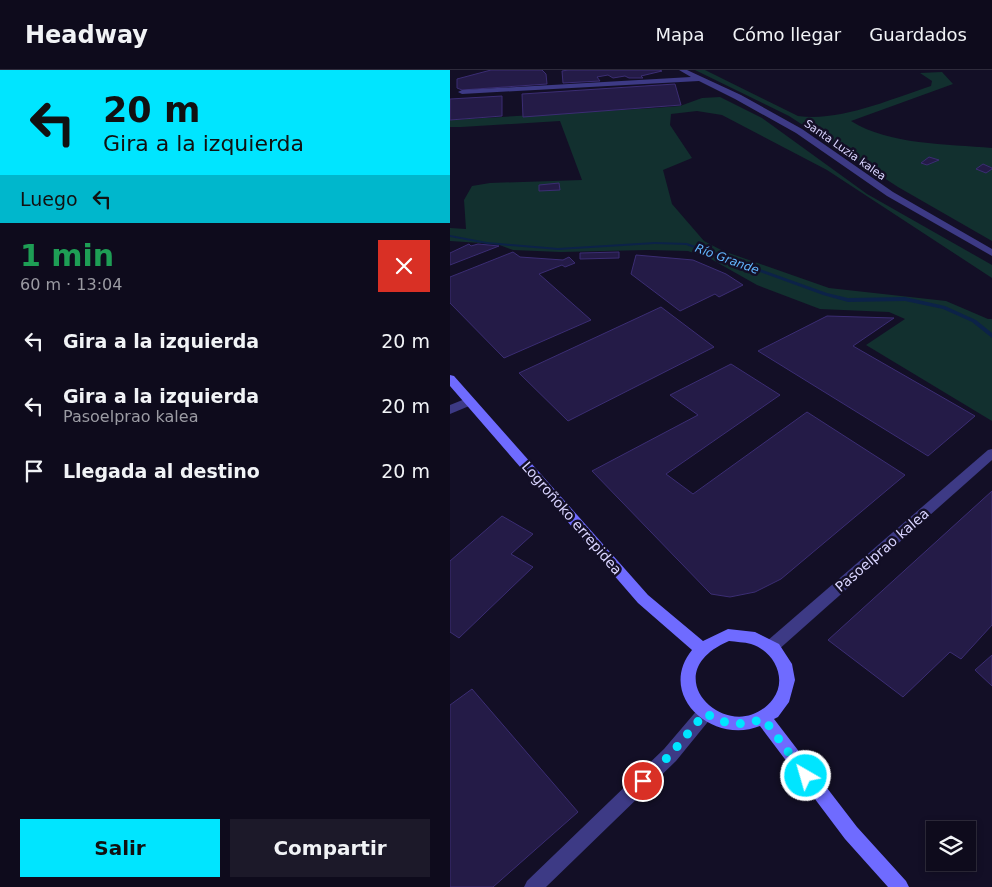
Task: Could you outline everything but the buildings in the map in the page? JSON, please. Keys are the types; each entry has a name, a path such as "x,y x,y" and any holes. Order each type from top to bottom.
{"main road":[{"name":"Logroñoko errepidea","path":"450,380 643,599 701,648"},
{"path":"728,635 744,635 759,639 772,646 785,663 788,684 781,704 764,719 744,724 723,722 705,713 694,702 688,688 688,674 692,660 701,648 713,640 728,635"},
{"path":"764,719 852,833 900,887"}],"street":[{"name":"Santa Luzia kalea","path":"682,70 738,97 799,131 890,194 992,253"},
{"path":"462,92 700,79"},
{"path":"450,410 470,401"},
{"name":"Pasoelprao kalea","path":"772,646 992,453"},
{"path":"534,887 670,755 705,713"}],"green space":[{"path":"695,70 705,70 798,116 814,117 848,113 931,86 932,81 920,73 942,72 953,84 851,121 866,129 900,139 992,148 992,241 898,187 789,116"},
{"path":"720,97 762,118 867,194 992,265 992,278 827,170 722,115 697,111 671,114 670,125 692,158 663,170 672,204 704,241 723,251 829,288 946,301 992,319 992,421 866,345 905,319 889,312 820,309 757,285 711,259 688,251 561,252 513,250 497,244 450,241 450,228 466,229 464,200 472,186 490,183 582,180 560,121 450,127 450,120 680,106 702,98"}],"waterway":[{"name":"Río Grande","path":"450,236 487,243 558,249 655,243 687,244 825,294 848,300 905,299 945,308 974,321 992,336"}],"route":[{"path":"643,781 670,755 705,713 723,722 744,724 764,719 806,776"}]}
